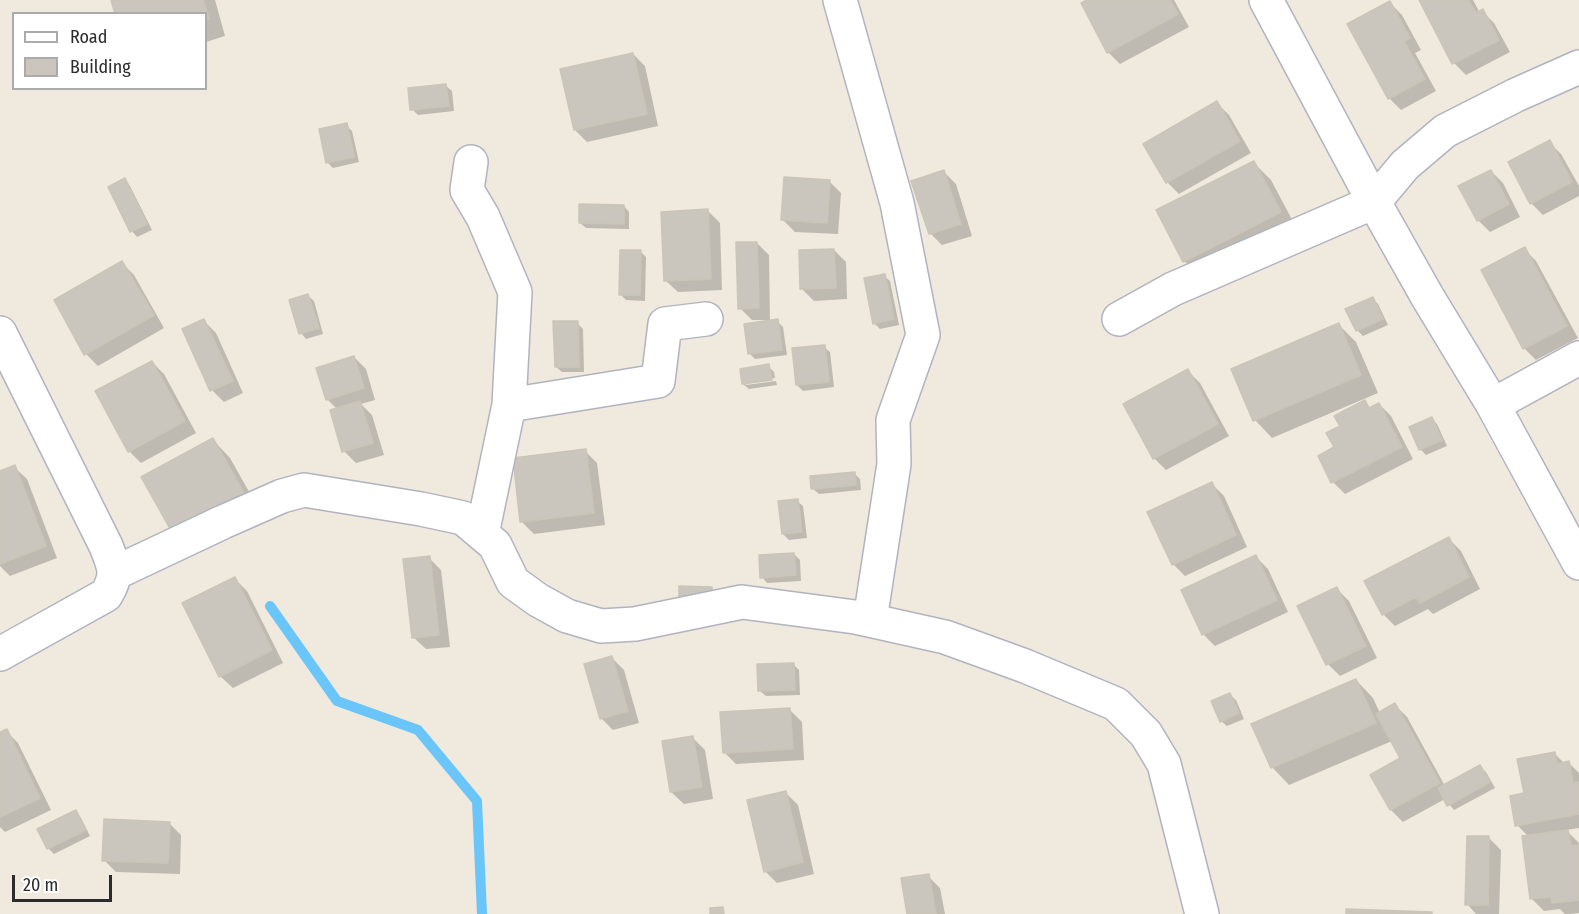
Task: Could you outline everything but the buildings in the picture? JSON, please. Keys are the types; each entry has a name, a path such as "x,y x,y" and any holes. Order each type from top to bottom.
{"street":[{"path":"840,0 897,203 923,335 893,420 894,464 870,620"},
{"path":"1266,0 1374,202 1427,296 1493,405 1579,563"},
{"path":"1119,319 1173,289 1374,202 1405,165 1445,131 1516,94 1579,67"},
{"path":"471,162 467,190 483,217 515,292 509,405 482,534"},
{"path":"509,405 658,381 665,324 706,319"},
{"path":"0,333 106,546 115,573 113,584 106,595 0,654"},
{"path":"1493,405 1579,358"},
{"path":"115,573 282,496 304,490 464,518 495,545 513,582 538,600 567,616 601,626 635,624 742,602 870,620 945,637 1025,666 1116,704 1146,734 1164,764 1202,914"}],"waterway":[{"path":"270,606 337,701 418,730 477,801 482,914"}]}
